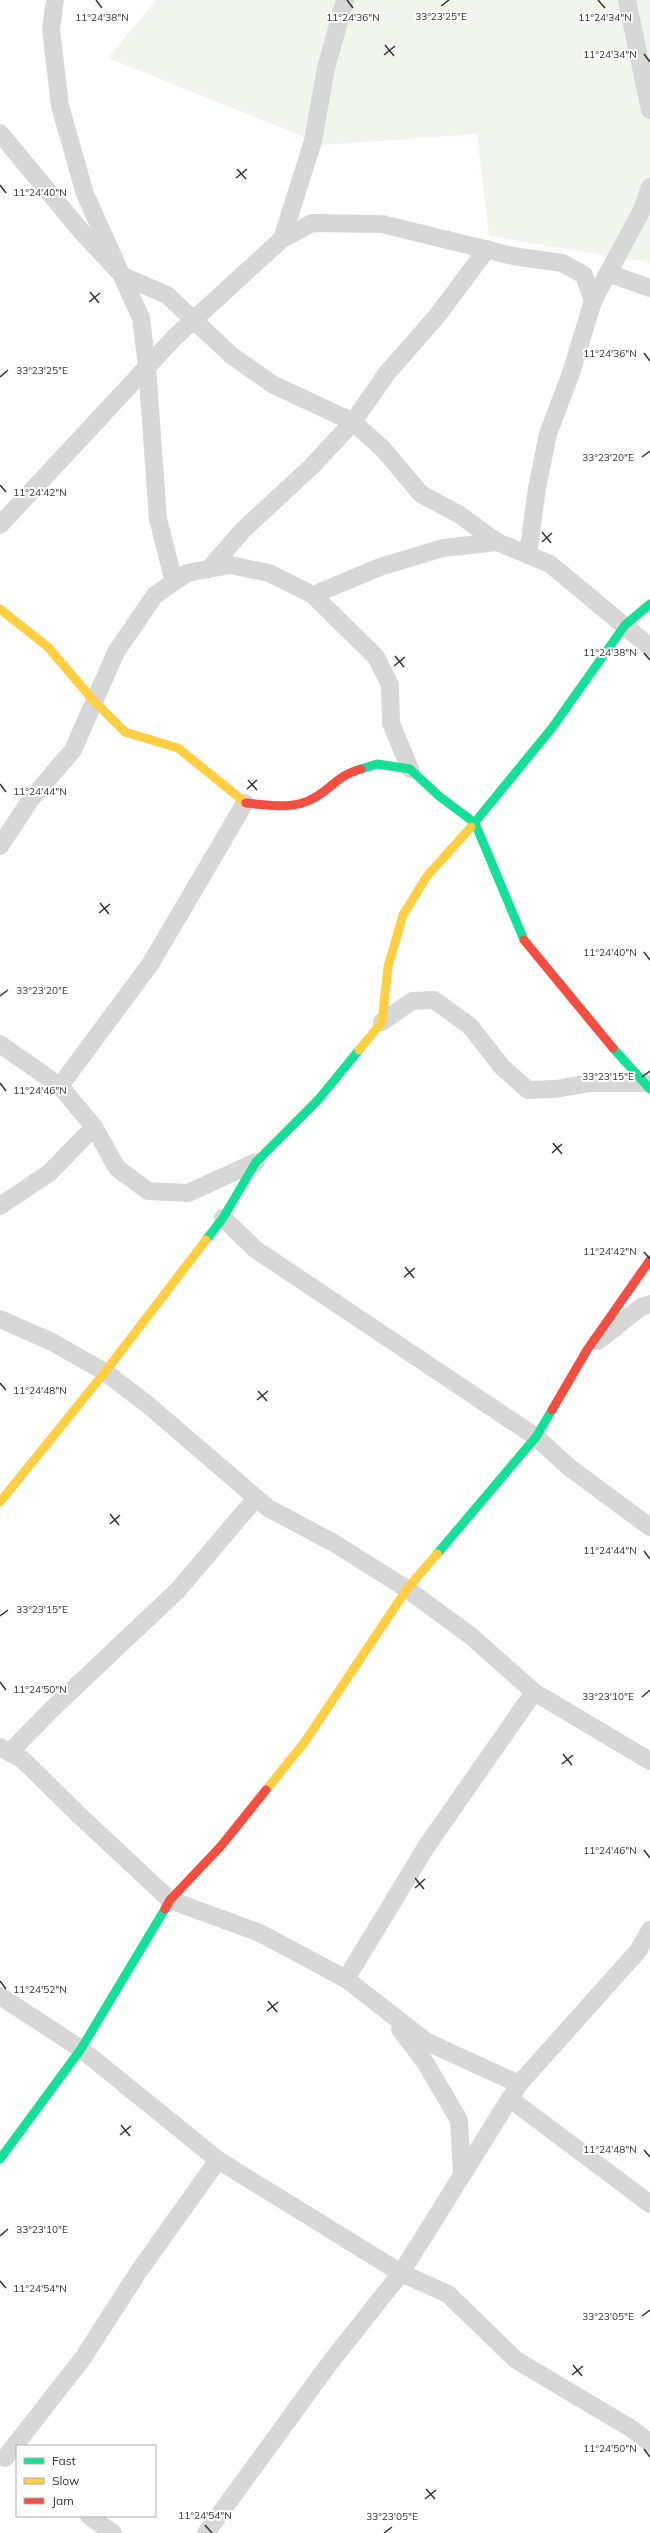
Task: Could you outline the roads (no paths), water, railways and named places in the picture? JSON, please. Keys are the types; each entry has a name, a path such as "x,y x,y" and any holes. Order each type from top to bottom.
{"street":[{"path":"55,0 51,29 60,106 85,194 141,318 147,368 158,519 174,582"},
{"path":"282,239 313,140 326,68 344,0"},
{"path":"627,0 650,110"},
{"path":"0,133 76,226 123,276 167,295 195,319 231,355 272,384 353,422 383,449 421,494 460,515 497,542 550,564 626,625 650,647"},
{"path":"528,555 537,488 548,434 571,373 592,301 642,210 650,187"},
{"path":"0,525 195,319 282,239 312,223 382,224 487,250 562,263 584,275 592,301"},
{"path":"209,569 242,530 311,467 353,422 387,373 437,316 487,250"},
{"path":"608,273 650,288"},
{"path":"313,595 380,567 443,548 497,542"},
{"path":"0,846 30,799 73,750 93,700 116,652 154,595 187,573 230,566 270,573 313,595 376,657 390,685 392,723 410,769 439,796 475,822 523,938 647,1086"},
{"path":"382,1022 388,966 403,915 427,876 475,822 552,728 626,625 650,604"},
{"path":"0,610 48,647 93,700 126,732 178,748 245,802 283,807 313,800 344,774 376,764 410,769"},
{"path":"60,1086 151,963 245,802"},
{"path":"0,1502 105,1372 223,1218 256,1162 318,1100 382,1022 412,1001 434,1000 470,1026 502,1067 528,1090 555,1089 590,1083 647,1086"},
{"path":"0,1044 60,1086 94,1127 117,1168 148,1191 188,1193 256,1162"},
{"path":"0,1206 50,1172 94,1127"},
{"path":"223,1218 255,1249 536,1437 570,1468 650,1527"},
{"path":"0,2159 81,2049 170,1900 221,1846 304,1743 407,1589 536,1437 587,1350 650,1260"},
{"path":"587,1350 641,1307 650,1304"},
{"path":"0,1319 52,1342 105,1372 147,1404 268,1508 334,1543 407,1589 471,1636 534,1692 650,1761"},
{"path":"256,1498 178,1590 53,1708 5,1750 23,1760 80,1816 170,1900 260,1933 346,1979 427,2042 514,2092 650,2204"},
{"path":"346,1979 426,1847 534,1692"},
{"path":"206,2533 329,2364 401,2272 514,2092 644,1948 650,1930"},
{"path":"0,1996 81,2049 218,2160 401,2272 448,2294 516,2360 632,2428 650,2443"},
{"path":"384,2009 425,2062 459,2120 462,2174"},
{"path":"18,2445 83,2358 139,2271 218,2160"},
{"path":"8,2459 16,2448"},
{"path":"90,2517 114,2533"}]}
